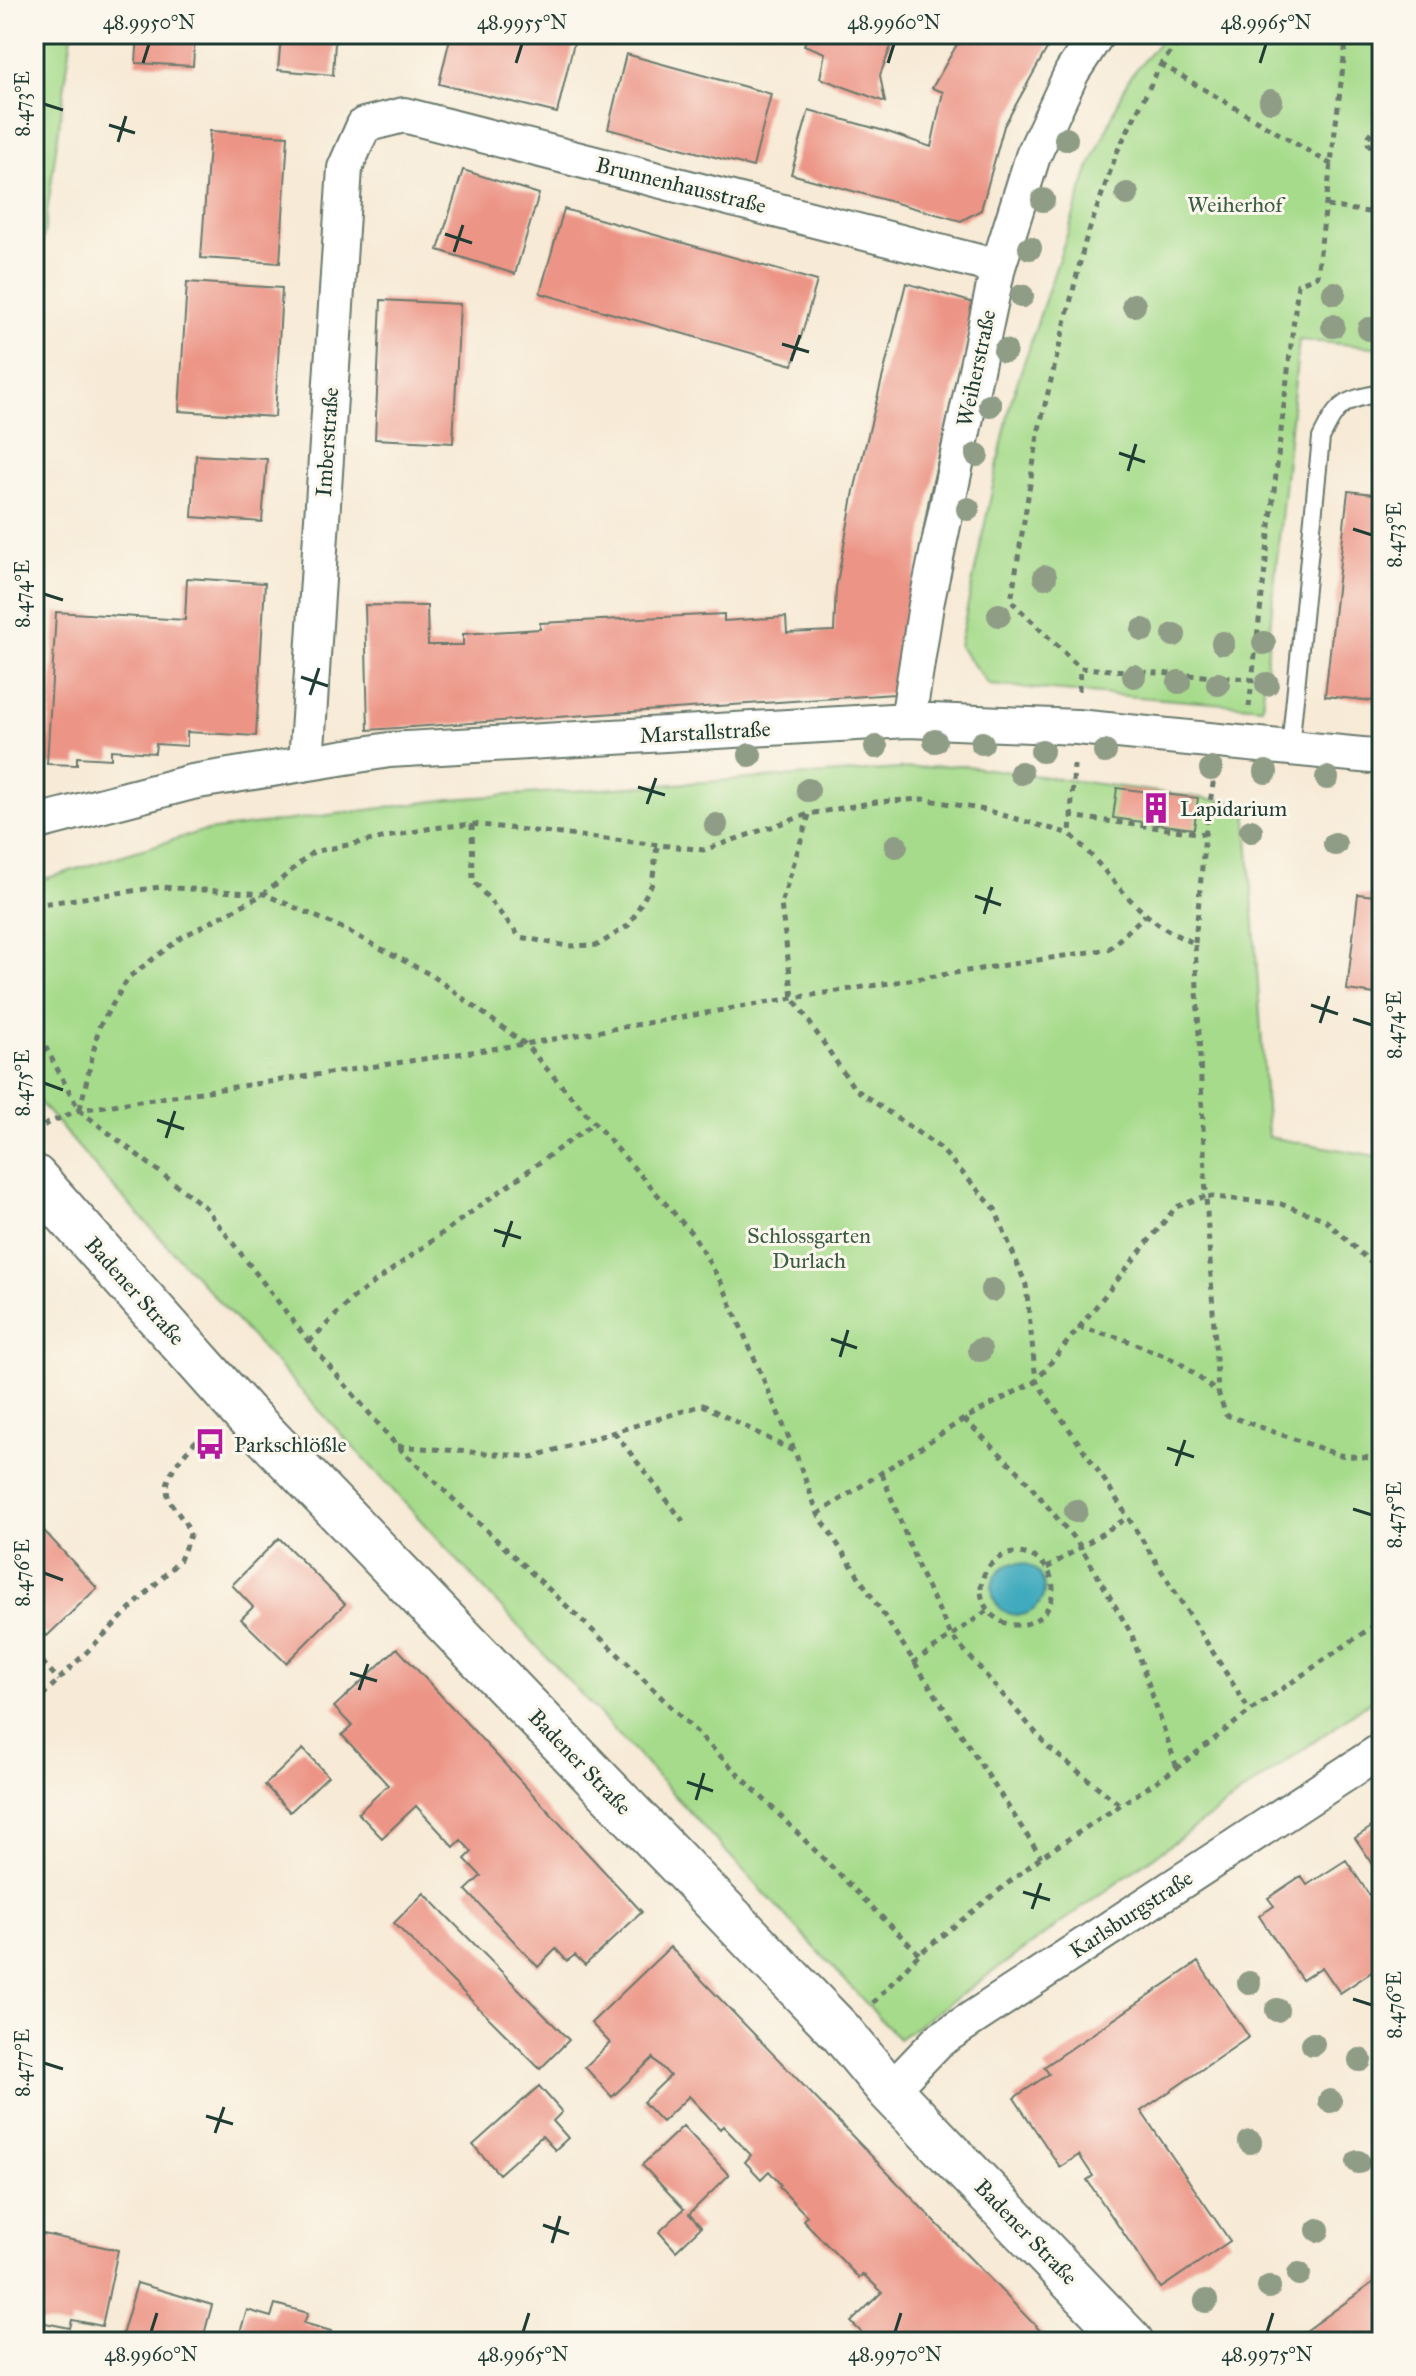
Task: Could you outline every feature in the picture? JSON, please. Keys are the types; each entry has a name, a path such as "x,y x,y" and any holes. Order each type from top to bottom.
{"main road":[{"name":"Badener Straße","path":"34,1177 232,1399 841,2032 890,2091 1131,2342"}],"street":[{"name":"Weiherstraße","path":"908,720 926,605 998,267 1033,156 1072,72 1097,34"},
{"name":"Brunnenhausstraße","path":"364,125 404,115 998,267"},
{"name":"Imberstraße","path":"306,763 345,168 364,125"},
{"name":"Marstallstraße","path":"34,823 192,782 389,750 908,720 1077,727 1382,757"},
{"name":"Karlsburgstraße","path":"890,2091 938,2041 1382,1750"}],"lane":[{"path":"1290,748 1321,438 1336,410 1354,398 1379,393"}],"path":[{"path":"1185,34 1161,64 1117,152 1085,242 1039,429 1011,601 1080,668 1250,679 1298,284 1317,276 1347,34"},
{"path":"1161,64 1332,165"},
{"path":"1370,212 1380,149 1368,143 1368,137 1375,128 1382,128"},
{"path":"1327,206 1382,214"},
{"path":"1070,834 1077,727"},
{"path":"1220,741 1205,834 1195,943 1218,1392 1226,1415 1339,1455 1382,1459"},
{"path":"79,1110 99,1027 129,977 182,937 264,894 313,852 432,828 472,824 704,850 809,814 876,802 923,799 985,810 1070,834 1097,859 1145,915 1170,934 1195,943"},
{"path":"809,814 781,904 793,998 854,1088 940,1148 995,1209 1026,1285 1036,1381 1105,1481 1250,1711"},
{"path":"1069,816 1205,834"},
{"path":"472,824 473,880 520,937 567,946 598,945 629,925 652,884 657,846"},
{"path":"34,905 160,887 264,894 340,927 433,976 525,1044 694,1236 723,1286 795,1452 818,1514 1041,1857"},
{"path":"34,1135 46,1124 79,1110 525,1044 1109,949 1145,915"},
{"path":"34,1025 79,1110 205,1207 309,1342 397,1446 625,1661 919,1954"},
{"path":"309,1342 353,1298 594,1123"},
{"path":"818,1514 964,1419 1036,1381 1176,1207 1206,1196 1281,1204 1324,1219 1382,1273"},
{"path":"1078,1327 1121,1338 1179,1362 1218,1392"},
{"path":"34,1704 180,1560 190,1535 184,1517 173,1506 167,1493 169,1476 232,1399"},
{"path":"397,1446 532,1457 703,1405 795,1452"},
{"path":"964,1419 1019,1472 1081,1547 1132,1635 1177,1768"},
{"path":"614,1432 683,1521"},
{"path":"882,1474 921,1574 951,1635 1049,1748 1119,1804"},
{"path":"1047,1568 1127,1518"},
{"path":"1018,1552 1029,1554 1047,1568 1052,1579 1051,1601 1037,1618 1016,1625 1005,1623 988,1610 981,1588 983,1577 996,1559 1018,1552"},
{"path":"913,1663 988,1610"},
{"path":"884,1994 919,1954 1041,1857 1177,1768 1250,1711 1382,1620"},
{"path":"34,1653 59,1680"}],"green space":[{"path":"34,34 72,34 34,306"},
{"name":"Weiherhof","path":"1166,34 1382,34 1382,348 1299,340 1262,707 989,685 959,646 1011,401 1054,273 1090,167 1129,78"},
{"name":"Schlossgarten Durlach","path":"959,765 1246,804 1268,1137 1382,1157 1382,1693 899,2039 106,1179 34,1096 34,882 199,832 451,799"}],"water":[{"path":"1018,1563 1036,1571 1044,1589 1036,1607 1018,1615 1000,1607 992,1589 1000,1571"}],"building":[{"path":"138,34 195,35 193,66 136,63"},
{"path":"451,34 576,34 557,113 439,84"},
{"path":"809,34 895,36 880,75 885,102 820,78 825,53 804,45"},
{"path":"963,34 1055,34 1004,126 981,210 961,221 791,174 809,110 931,147 943,92 932,88"},
{"path":"281,37 335,42 333,75 278,70"},
{"path":"626,54 771,94 753,167 608,129"},
{"path":"210,131 288,136 280,263 201,258"},
{"path":"463,170 539,194 515,274 438,250"},
{"path":"564,209 817,281 793,365 540,293"},
{"path":"187,282 282,288 275,417 179,411"},
{"path":"906,283 974,303 929,499 894,694 368,730 365,605 427,606 428,645 463,645 463,634 540,629 540,623 724,614 724,621 786,617 787,633 834,631 836,588 854,491"},
{"path":"381,300 460,304 453,443 375,439"},
{"path":"196,455 267,459 262,522 192,517"},
{"path":"1348,491 1382,495 1382,702 1325,696"},
{"path":"187,578 265,583 256,736 187,732 187,746 156,744 155,753 111,750 111,759 77,757 77,765 47,764 56,612 185,620"},
{"name":"Lapidarium","path":"1117,788 1198,798 1194,829 1113,818"},
{"path":"1358,894 1382,897 1382,995 1347,990"},
{"path":"34,1520 97,1588 47,1636 34,1622"},
{"path":"279,1538 345,1604 286,1663 241,1619 253,1607 232,1585"},
{"path":"397,1648 642,1912 585,1965 575,1955 567,1961 556,1949 538,1967 466,1890 481,1876 465,1859 472,1852 461,1840 454,1847 416,1806 382,1838 358,1813 388,1785 342,1735 352,1726 334,1707"},
{"path":"303,1749 328,1776 290,1812 265,1785"},
{"path":"1382,1820 1382,1877 1355,1838"},
{"path":"1346,1860 1382,1914 1382,1965 1340,1993 1322,1967 1302,1980 1259,1916 1274,1906 1268,1898 1301,1876 1307,1885"},
{"path":"424,1893 569,2040 540,2069 394,1923"},
{"path":"670,1947 1051,2342 932,2342 926,2335 919,2342 871,2342 851,2322 882,2292 863,2274 859,2278 803,2220 807,2216 779,2187 781,2185 769,2171 761,2179 745,2162 751,2155 723,2126 720,2129 689,2096 662,2122 643,2102 670,2076 653,2058 612,2097 585,2067 610,2043 591,2023"},
{"path":"1198,1962 1249,2037 1141,2111 1230,2241 1161,2288 1087,2180 1093,2176 1079,2155 1060,2167 1014,2098 1049,2074 1044,2067"},
{"path":"539,2086 562,2112 553,2121 568,2138 555,2150 542,2136 499,2174 473,2145"},
{"path":"683,2126 729,2175 689,2214 701,2227 676,2251 659,2232 684,2209 642,2165"},
{"path":"34,2232 118,2250 102,2326 72,2320 70,2328 40,2322 42,2312 34,2311"},
{"path":"1382,2276 1382,2342 1314,2342 1306,2331"},
{"path":"137,2283 212,2305 202,2342 120,2342"},
{"path":"275,2304 308,2313 304,2323 331,2331 328,2342 237,2342 247,2310 271,2317"}],"place":[{"name":"Lapidarium","path":"1156,808"},
{"name":"Parkschlößle","path":"210,1444"}]}
